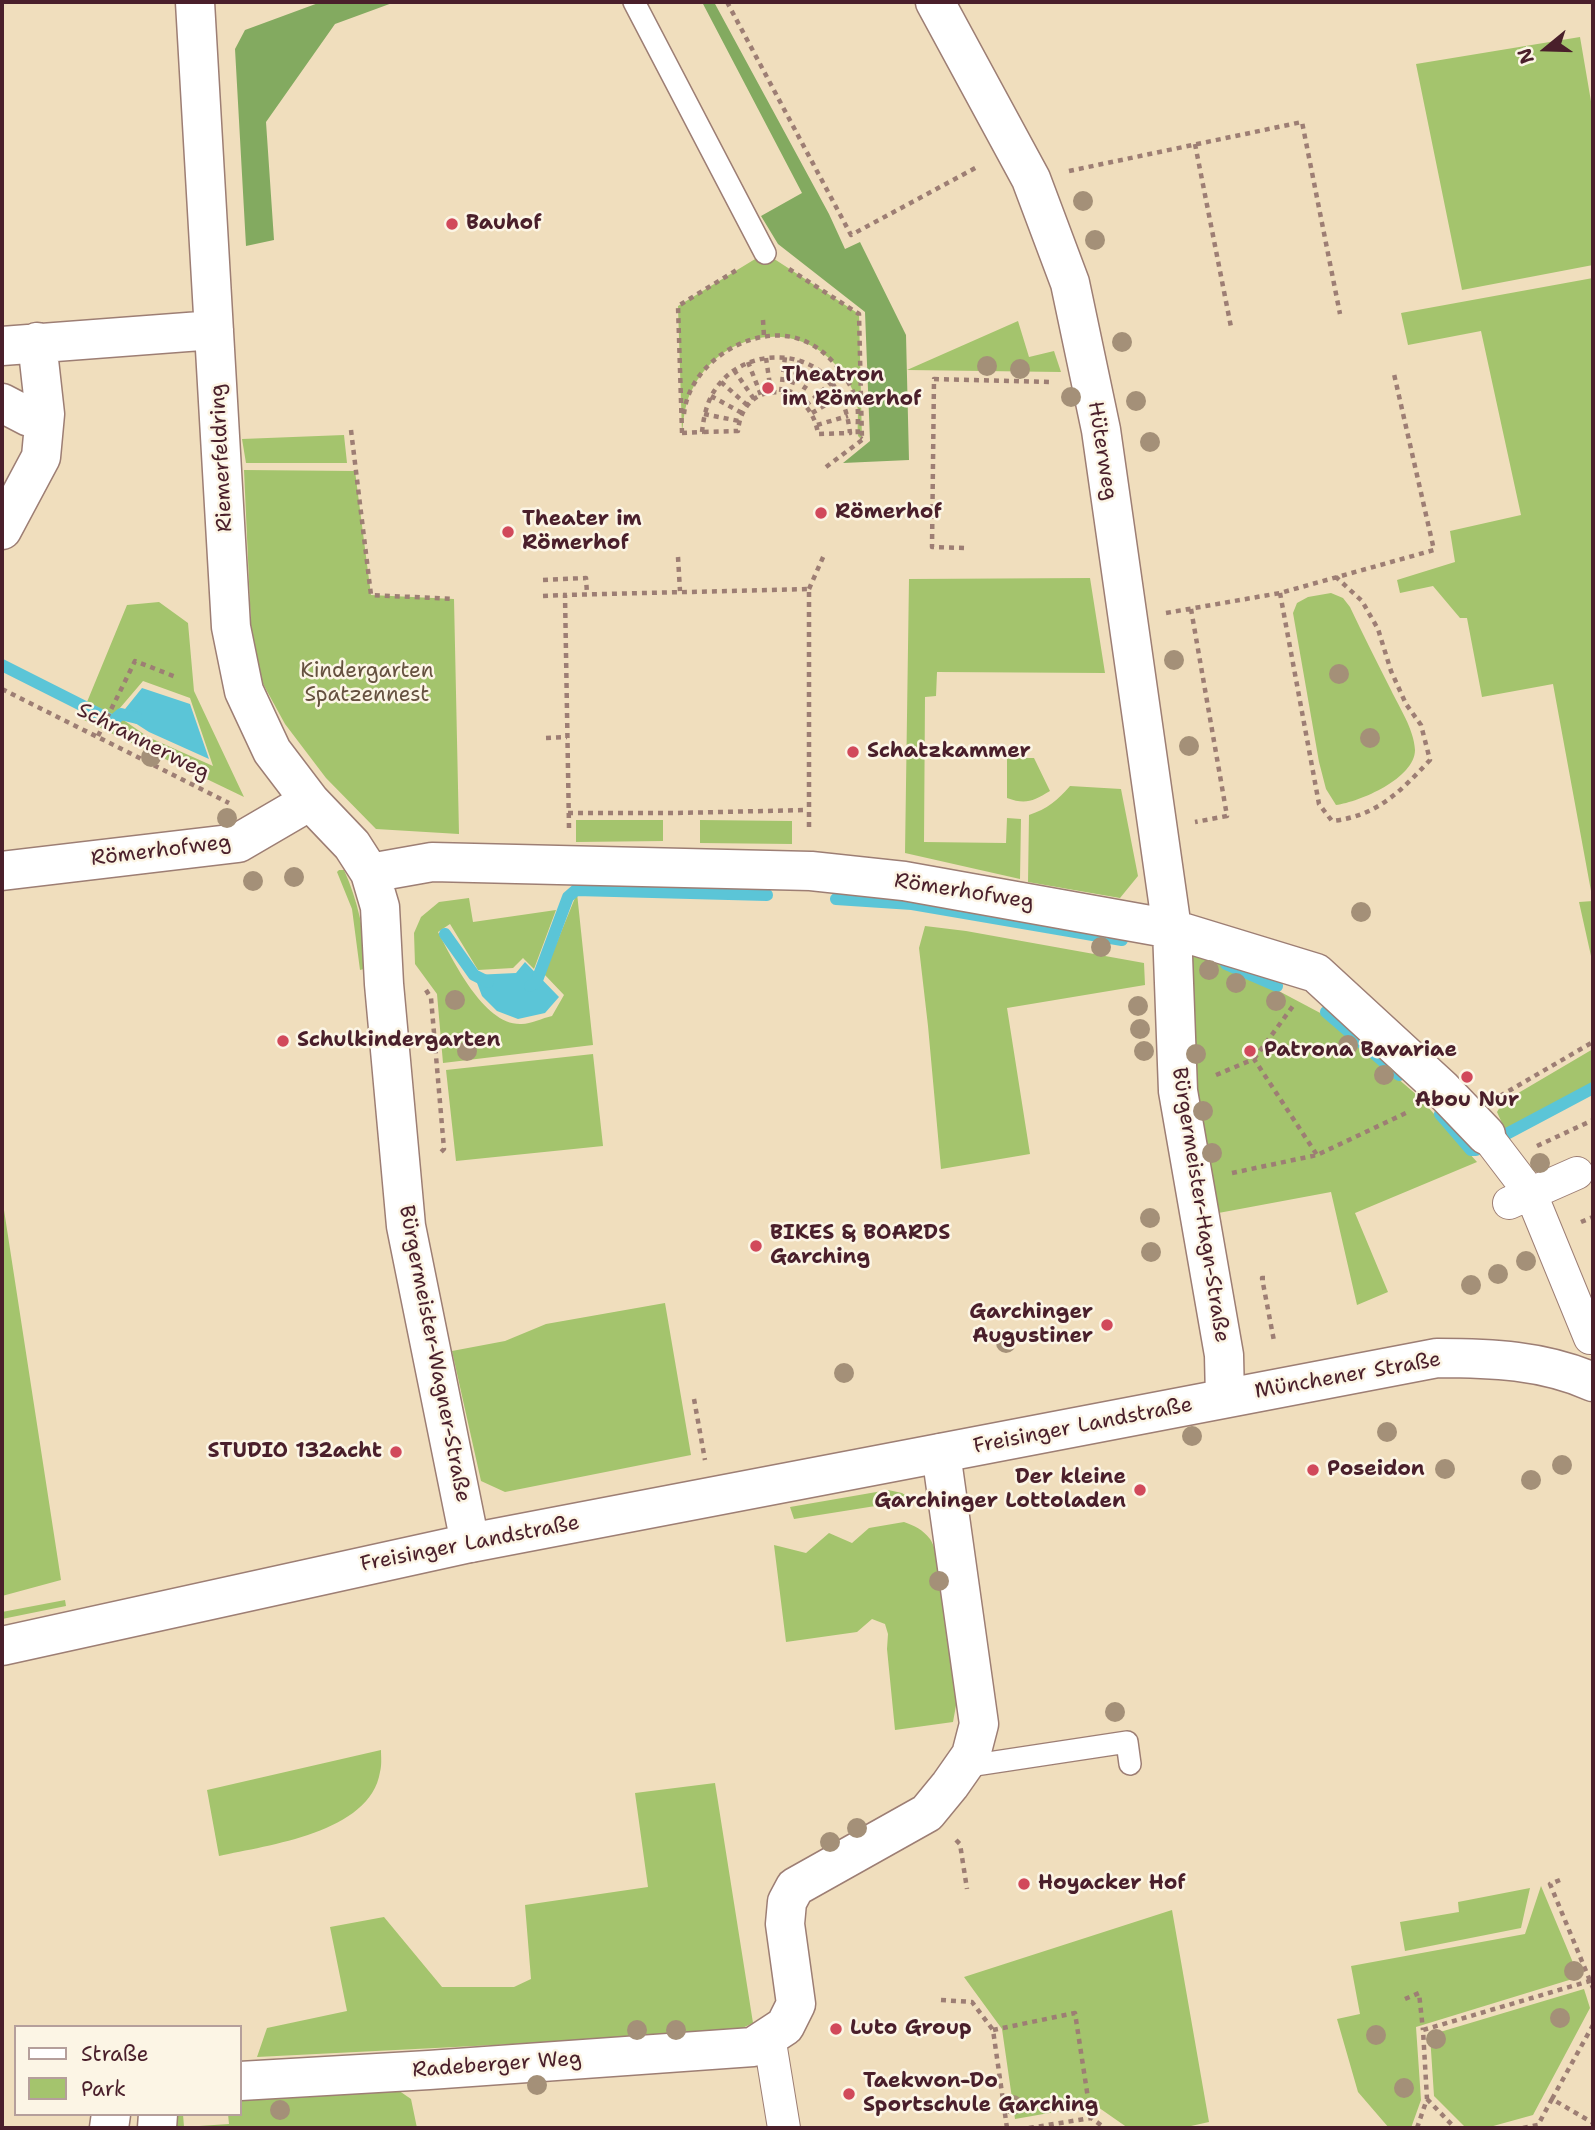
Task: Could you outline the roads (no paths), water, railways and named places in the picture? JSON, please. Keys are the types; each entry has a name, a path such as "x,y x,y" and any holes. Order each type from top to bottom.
{"street":[{"name":"Hüterweg","path":"935,2 1023,163 1070,282 1101,430 1172,929"},
{"name":"Riemerfeldring","path":"200,3 214,330 231,627 244,691 272,751 310,801 352,845 370,873"},
{"path":"2,530 41,457 45,415 20,344 214,330"},
{"path":"2,403 29,417 45,415"},
{"name":"Römerhofweg","path":"2,871 238,844 310,801"},
{"name":"Römerhofweg","path":"370,873 432,862 811,871 904,881 1172,929 1316,973 1475,1125"},
{"name":"Bürgermeister-Wagner-Straße","path":"370,873 380,907 384,984 406,1226 470,1543"},
{"name":"Bürgermeister-Hagn-Straße","path":"1172,929 1178,1091 1224,1354 1225,1398"},
{"path":"1475,1125 1585,1302 1590,1338"},
{"path":"1520,1198 1577,1173"},
{"name":"Münchener Straße","path":"1225,1398 1437,1358 1495,1359 1541,1365 1593,1382"},
{"name":"Freisinger Landstraße","path":"2,1646 470,1543 1225,1398"},
{"path":"784,2128 761,2042 785,2026 796,2004 785,1924 787,1902 794,1887 927,1814 971,1755 979,1724 941,1453"},
{"name":"Radeberger Weg","path":"242,2081 761,2042"}],"lane":[{"path":"634,2 765,253"},
{"path":"962,1767 1127,1742 1130,1764"}],"water":[{"path":"142,688 190,704 209,759 149,732 121,714"},
{"path":"525,962 559,997 545,1013 518,1019 497,1011 482,996 474,975 516,973"}],"waterway":[{"path":"2,665 113,721 121,714 137,718"},
{"path":"530,986 536,983 568,897 576,890 767,895"},
{"path":"836,899 912,904 1122,940"},
{"path":"445,934 474,975 488,982"},
{"path":"1226,964 1277,986"},
{"path":"1326,1012 1399,1075"},
{"path":"1499,1138 1593,1088"},
{"path":"1440,1114 1471,1150 1476,1150"}],"place":[{"name":"Bauhof","path":"452,224"},
{"name":"Theatron im Römerhof","path":"768,388"},
{"name":"Römerhof","path":"821,513"},
{"name":"Theater im Römerhof","path":"508,532"},
{"name":"Schatzkammer","path":"853,752"},
{"name":"Schulkindergarten","path":"283,1041"},
{"name":"Patrona Bavariae","path":"1250,1051"},
{"name":"Abou Nur","path":"1467,1077"},
{"name":"BIKES & BOARDS Garching","path":"756,1246"},
{"name":"Garchinger Augustiner","path":"1107,1325"},
{"name":"STUDIO 132acht","path":"396,1452"},
{"name":"Poseidon","path":"1313,1470"},
{"name":"Der kleine Garchinger Lottoladen","path":"1140,1490"},
{"name":"Hoyacker Hof","path":"1024,1884"},
{"name":"Luto Group","path":"836,2029"},
{"name":"Taekwon-Do Sportschule Garching","path":"849,2094"}],"park label":[{"name":"Kindergarten Spatzennest","path":"367,684"}]}
